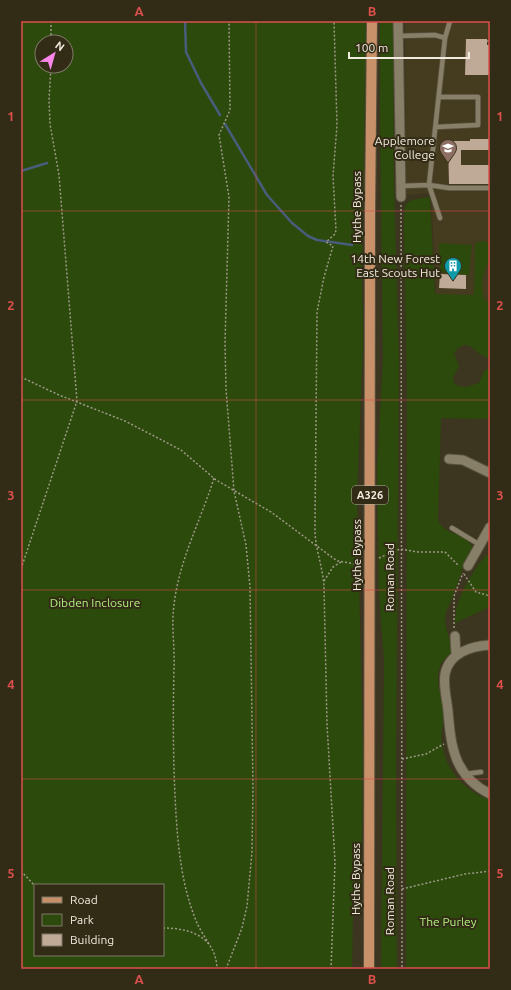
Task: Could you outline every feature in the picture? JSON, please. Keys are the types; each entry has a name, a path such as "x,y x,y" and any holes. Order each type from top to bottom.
{"main road":[{"name":"Hythe Bypass","path":"370,969 370,214 372,21"}],"street":[{"path":"398,21 402,197"},
{"path":"449,459 464,460 490,473"},
{"path":"466,569 490,527"},
{"path":"455,636 456,655"},
{"path":"490,645 474,647 456,655 448,667 445,675 450,741 459,766 473,782 490,794"}],"lane":[{"path":"440,218 429,185 446,38 450,21"},
{"path":"398,36 433,33 446,38"},
{"path":"436,127 478,125 478,97 439,97"},
{"path":"401,186 429,185 449,188 490,188"},
{"path":"452,528 480,545"},
{"path":"465,774 481,772"}],"path":[{"path":"51,21 51,34"},
{"path":"226,969 242,928 248,906 252,852 250,587 246,545 234,491 226,389 225,350 229,197 219,135 230,110 229,21"},
{"path":"331,969 335,862 327,724 324,581 315,543 317,312 320,290 333,246 326,242 335,234 336,230 333,170 337,114 334,21"},
{"path":"21,569 77,401 59,175 50,124 49,100 51,74"},
{"name":"Roman Road","path":"402,197 402,969"},
{"path":"21,376 125,421 181,450 214,478 271,512 315,543 333,558 342,561 370,565 381,556 402,550 418,552 445,552 466,569 476,592 490,596"},
{"path":"214,478 191,539 179,580 174,604 173,732 176,832 185,882 197,923 215,953 217,969"},
{"path":"324,581 333,567 342,561"},
{"path":"455,636 453,620 454,596 466,569"},
{"path":"402,759 426,754 450,741"},
{"path":"21,871 34,885"},
{"path":"402,889 465,874 490,871"},
{"path":"164,928 190,931 199,935 209,944"}],"shaded area":[{"name":"Applemore College","path":"405,21 490,21 490,306 437,309 431,193 406,195"}],"green space":[{"name":"Dibden Inclosure","path":"21,21 366,21 362,264 363,342 357,498 363,751 361,915 353,913 352,969 21,969"},
{"path":"380,21 393,21 394,186 399,362 396,771 397,969 381,969 384,661 379,593 377,471 383,359"},
{"name":"The Purley","path":"430,197 435,294 474,295 475,243 484,241 488,243 490,252 482,285 484,299 488,302 490,301 490,358 485,357 468,346 464,345 459,347 454,353 459,366 453,378 455,385 466,387 479,383 484,371 490,367 490,419 441,418 438,520 445,529 467,540 471,544 473,550 463,568 446,611 446,628 453,650 441,664 438,672 438,684 444,715 442,739 447,762 457,778 464,785 490,800 490,969 406,969 407,388 404,219 405,207 410,201"},
{"path":"439,243 472,245 469,275 440,272"},
{"path":"486,555 490,557 490,607 455,623 458,605 465,587"}],"building":[{"path":"466,39 487,39 487,45 490,45 490,75 465,75"},
{"path":"470,139 490,139 490,150 461,150 461,165 490,165 490,184 449,184 448,141 470,141"},
{"name":"14th New Forest East Scouts Hut","path":"440,274 466,275 466,289 439,288"}],"waterway":[{"path":"185,21 186,52 201,83 220,115"},
{"path":"225,124 267,195 292,223 308,236 317,240 352,245"},
{"path":"21,171 47,163"}],"place":[{"name":"Applemore College","path":"448,163"},
{"name":"14th New Forest East Scouts Hut","path":"453,281"}]}
